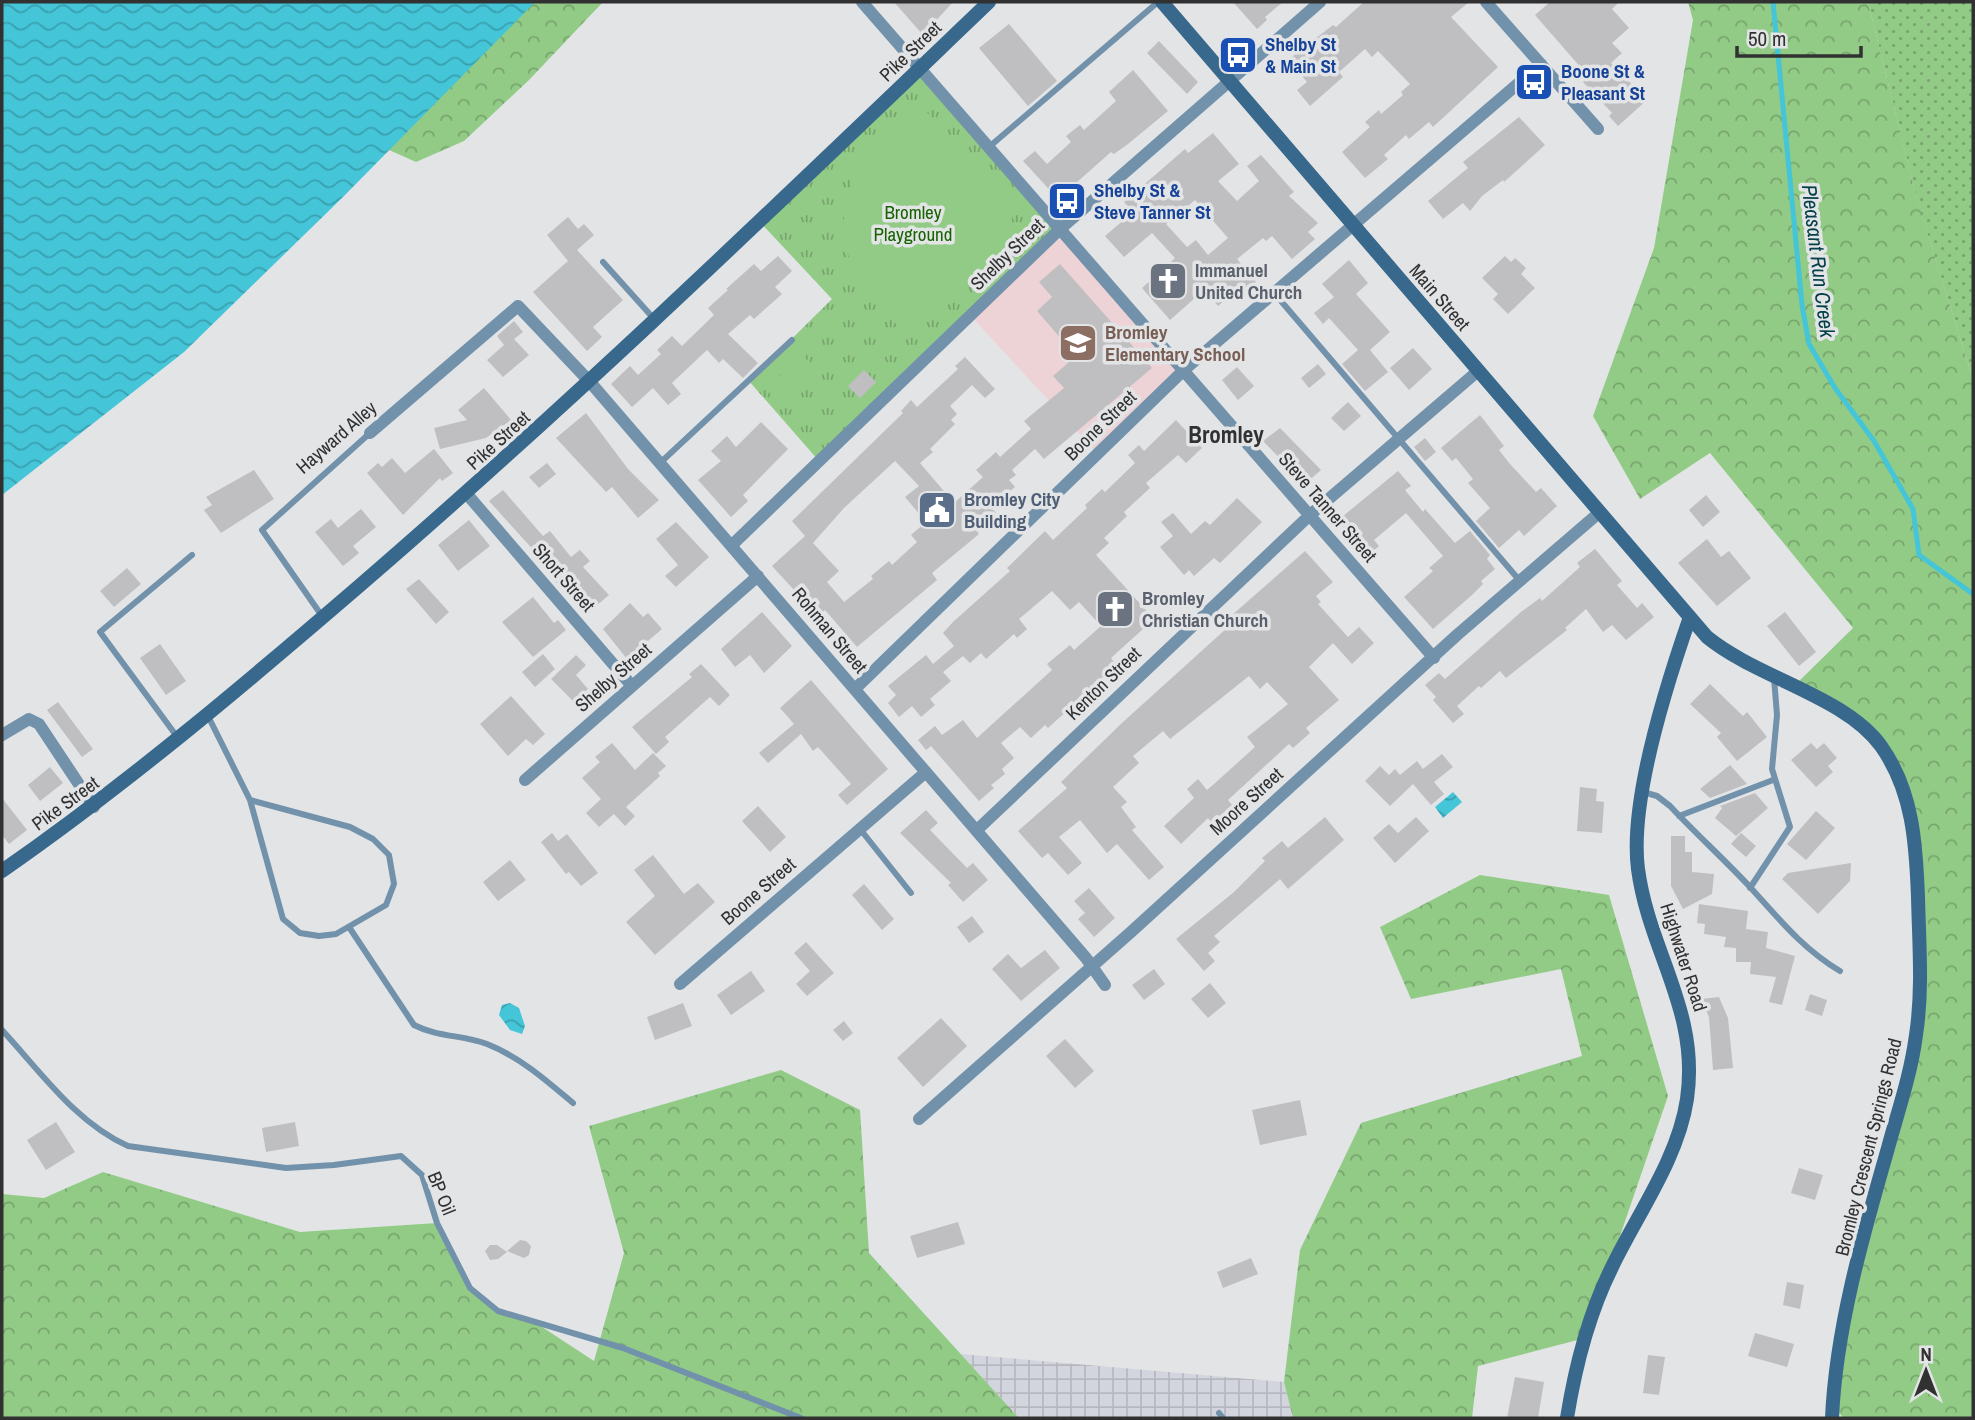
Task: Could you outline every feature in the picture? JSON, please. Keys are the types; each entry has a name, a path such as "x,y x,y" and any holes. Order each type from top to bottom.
{"street":[{"name":"Steve Tanner Street","path":"862,2 1434,658"},
{"name":"Pike Street","path":"2,872 94,807 178,739 467,494 656,320 989,2"},
{"name":"Main Street","path":"1160,2 1690,617"},
{"name":"Shelby Street","path":"732,545 1059,230 1320,2"},
{"path":"1486,2 1598,129"},
{"name":"Boone Street","path":"855,689 1184,370 1541,64"},
{"name":"Rohman Street","path":"518,306 590,382 732,545 977,830 1105,985"},
{"name":"Hayward Alley","path":"370,433 518,306"},
{"name":"Kenton Street","path":"977,830 1310,515 1478,371"},
{"name":"Short Street","path":"467,494 632,686"},
{"name":"Moore Street","path":"919,1119 1600,512"},
{"name":"Shelby Street","path":"525,780 758,576"},
{"name":"Bromley Crescent Springs Road","path":"1690,617 1724,650 1860,722 1881,745 1900,779 1909,804 1916,847 1919,949 1916,1037 1900,1111 1888,1147 1848,1307 1832,1418"},
{"name":"Highwater Road","path":"1567,1418 1585,1338 1610,1270 1672,1151 1687,1102 1689,1040 1682,1007 1647,910 1638,869 1637,835 1660,712 1690,617"},
{"path":"2,735 29,719 39,724 94,807"},
{"name":"Boone Street","path":"680,984 926,772"}],"lane":[{"path":"989,147 1160,2"},
{"path":"603,262 656,320"},
{"path":"1275,294 1520,582"},
{"path":"660,463 792,340"},
{"name":"Hayward Alley","path":"323,618 262,530 370,433"},
{"path":"178,739 100,632 192,555"},
{"path":"1750,888 1790,827 1787,811 1773,780 1777,715 1774,678"},
{"path":"207,714 250,800 283,919 300,933 319,936 336,934 386,905 394,884 389,855 373,839 350,827 250,800"},
{"path":"1679,816 1773,780"},
{"path":"1643,792 1657,796 1813,955 1840,971"},
{"path":"860,829 911,893"},
{"path":"348,927 414,1025 430,1034 486,1044 535,1070 573,1103"},
{"name":"BP Oil","path":"2,1030 88,1122 108,1137 128,1146 286,1168 334,1166 401,1156 422,1175 436,1223 470,1288 498,1311 623,1348 801,1418"}],"shaded area":[{"name":"Bromley Elementary School","path":"1059,230 1184,370 1098,454 970,315"},
{"path":"961,1354 1284,1382 1293,1418 1019,1418"}],"green space":[{"path":"472,2 603,2 529,80 464,141 416,162 369,141"},
{"path":"1688,2 1868,2 1917,199 1973,380 1973,1418 1844,1418 1832,1406 1848,1307 1916,1036 1916,847 1900,779 1860,722 1793,687 1853,628 1710,453 1640,499 1593,416 1654,248 1693,20"},
{"path":"1868,2 1973,2 1973,380 1917,200"},
{"name":"Bromley Playground","path":"921,67 1059,230 819,461 749,381 832,299 759,221"},
{"path":"921,105 1012,212 1012,241 909,337 878,306 862,285 848,254 844,220 845,204 856,172 872,151"},
{"path":"802,355 821,374 785,409 766,389"},
{"path":"1480,875 1609,895 1668,1096 1585,1338 1478,1366 1472,1418 1293,1418 1284,1382 1300,1250 1361,1123 1582,1056 1561,969 1411,999 1380,927"},
{"path":"781,1070 860,1110 869,1253 1019,1418 2,1418 2,1194 44,1198 103,1172 300,1232 437,1223 470,1288 498,1311 539,1325 594,1361 624,1253 589,1126"}],"water":[{"path":"2,2 535,2 343,197 184,352 2,495"},
{"path":"1453,792 1462,802 1443,818 1435,807"},
{"path":"510,1003 519,1008 525,1026 522,1034 510,1030 499,1015 502,1005"}],"building":[{"path":"894,2 953,2 923,35"},
{"path":"1233,2 1283,2 1265,17 1267,20 1257,29"},
{"path":"1364,2 1469,2 1451,17 1498,67 1433,127 1429,122 1409,139 1406,135 1384,155 1388,159 1365,178 1342,152 1370,127 1365,122 1379,110 1381,114 1403,95 1401,92 1410,84 1378,51 1372,57 1365,49 1339,72 1343,77 1310,106 1297,90 1307,82 1288,60 1333,25 1336,27"},
{"path":"1550,2 1619,2 1612,9 1629,28 1612,43 1622,53 1611,63 1647,100 1618,126 1609,116 1612,113 1583,82 1589,77 1535,15"},
{"path":"1009,24 1057,81 1028,106 979,48"},
{"path":"1159,41 1198,82 1187,94 1147,53"},
{"path":"1133,70 1168,111 1128,144 1114,154 1111,152 1058,199 1023,161 1035,151 1047,164 1071,142 1066,136 1080,125 1084,130 1116,101 1109,92"},
{"path":"1519,117 1545,145 1504,182 1503,180 1482,196 1470,211 1463,203 1443,219 1428,201 1468,168 1463,162"},
{"path":"1213,133 1239,164 1218,181 1237,201 1259,181 1247,166 1261,155 1294,192 1289,196 1318,223 1308,232 1315,239 1292,259 1272,236 1266,241 1263,238 1237,259 1256,282 1244,291 1241,287 1218,306 1204,290 1170,320 1142,288 1175,258 1152,233 1124,257 1105,236 1133,212 1124,202 1185,149 1188,153","holes":["1195,200 1228,238 1208,255 1196,240 1187,247 1166,224"]},
{"path":"568,217 578,229 584,224 594,235 577,250 623,300 593,327 602,337 587,351 533,292 568,261 547,235"},
{"path":"778,256 792,271 775,287 782,294 754,319 750,315 728,334 758,363 743,378 723,359 719,363 707,350 672,383 681,394 668,405 653,388 632,407 611,384 630,366 638,375 661,354 657,350 672,336 682,346 714,315 708,308 728,290 726,289 754,264 761,271"},
{"path":"1505,256 1511,262 1515,258 1526,268 1521,274 1535,288 1508,314 1493,299 1498,294 1482,278"},
{"path":"1349,260 1368,283 1356,294 1390,332 1370,350 1388,372 1365,391 1342,364 1358,350 1329,318 1323,324 1314,313 1334,297 1322,284"},
{"path":"1060,264 1152,368 1044,459 1035,449 1012,470 1016,475 1009,480 1015,487 991,507 996,513 976,530 979,534 932,573 937,580 857,647 825,610 815,618 806,603 772,566 805,536 792,521 903,413 901,411 911,400 917,407 958,369 955,366 965,357 995,389 985,398 972,385 950,406 957,414 951,420 955,424 930,449 933,452 920,463 954,503 983,477 976,470 996,452 1000,457 1031,429 1024,421 1064,388 1053,376 1076,356 1037,311 1052,297 1039,282","holes":["895,461 919,486 905,497 926,522 911,535 917,542 892,565 889,561 871,576 873,579 844,602 827,582 839,571 813,543 844,508"]},
{"path":"514,321 523,332 514,339 529,355 503,377 487,360 504,345 497,336"},
{"path":"1413,348 1432,369 1409,390 1390,368"},
{"path":"1318,364 1326,374 1309,388 1301,378"},
{"path":"1237,367 1254,386 1238,400 1222,380"},
{"path":"864,370 876,382 860,398 848,386"},
{"path":"484,388 511,420 486,438 440,449 434,428 467,420 458,410"},
{"path":"1348,402 1361,416 1344,431 1331,418"},
{"path":"586,413 628,469 659,500 638,518 612,487 606,492 556,438"},
{"path":"1480,415 1504,446 1499,450 1510,464 1536,492 1541,488 1557,506 1524,536 1519,530 1499,548 1476,521 1490,508 1468,483 1473,479 1456,458 1452,461 1441,448"},
{"path":"1176,420 1202,448 1186,463 1178,455 1146,483 1150,488 1124,512 1127,516 1104,538 1109,543 1096,555 1154,619 1111,658 1117,666 1048,728 1045,725 1031,738 1020,727 1001,743 1014,758 1002,769 1005,774 991,785 994,788 979,801 931,746 926,750 918,740 935,726 942,735 963,720 977,738 1052,670 1047,664 1070,645 1074,650 1101,626 1079,602 1070,610 1052,591 1019,619 1027,629 1017,638 1014,634 986,659 981,653 970,663 963,656 943,672 951,681 930,699 935,705 921,717 912,706 899,717 888,703 896,695 888,686 926,655 933,664 954,646 943,633 953,622 1010,571 1007,568 1045,531 1053,540 1087,508 1085,505 1102,489 1105,492 1135,463 1128,455 1139,445 1144,451"},
{"path":"761,422 788,449 743,495 748,501 731,517 698,480 721,461 711,451 727,436 736,447"},
{"path":"1280,428 1321,470 1305,484 1263,441"},
{"path":"1425,438 1436,452 1425,461 1414,447"},
{"path":"434,449 453,473 442,481 440,478 403,515 367,473 378,463 382,467 392,458 405,473"},
{"path":"547,463 556,474 539,488 529,477"},
{"path":"254,470 274,499 221,533 204,510 212,505 206,497"},
{"path":"1398,471 1411,486 1405,490 1423,512 1425,509 1455,543 1470,531 1490,555 1487,559 1495,569 1481,581 1483,584 1472,595 1433,629 1404,597 1433,571 1429,568 1443,556 1406,513 1374,540 1379,546 1368,556 1337,521"},
{"path":"503,490 543,536 550,531 571,557 580,550 590,561 583,567 609,595 589,612 563,584 560,587 536,557 538,555 489,501"},
{"path":"1706,495 1720,512 1703,527 1689,510"},
{"path":"1237,498 1262,522 1220,563 1214,558 1194,576 1189,570 1184,575 1160,547 1173,536 1161,522 1173,513 1191,534 1205,521 1210,525"},
{"path":"361,509 376,527 353,546 359,553 343,566 315,532 331,519 338,528"},
{"path":"469,520 490,546 458,571 438,545"},
{"path":"676,522 709,557 676,587 665,576 678,565 656,539"},
{"path":"1707,539 1721,557 1729,551 1751,578 1717,606 1678,563"},
{"path":"1595,549 1622,581 1617,585 1637,608 1642,603 1654,617 1626,640 1612,625 1603,632 1586,609 1565,628 1567,630 1506,678 1500,671 1481,688 1479,686 1457,706 1464,714 1453,723 1433,700 1436,697 1425,685 1439,673 1445,679 1521,612 1540,598 1542,601 1580,567 1577,563"},
{"path":"1305,551 1333,582 1316,596 1321,602 1318,604 1348,637 1359,627 1374,643 1352,664 1333,643 1309,667 1339,700 1306,728 1310,733 1293,748 1289,744 1228,800 1232,805 1212,823 1208,818 1181,844 1164,826 1194,798 1187,789 1198,779 1207,790 1255,747 1247,737 1288,704 1267,682 1260,689 1249,676 1170,739 1163,731 1133,756 1139,763 1113,787 1127,802 1121,807 1136,827 1132,830 1164,867 1149,880 1117,844 1107,853 1080,820 1059,837 1082,863 1068,875 1048,853 1042,858 1018,831 1067,788 1061,782 1227,628 1223,623"},
{"path":"127,568 141,584 114,607 100,591"},
{"path":"419,579 449,612 436,624 406,589"},
{"path":"533,597 554,623 558,620 566,630 533,657 502,622"},
{"path":"630,603 643,617 648,613 662,629 627,659 603,629"},
{"path":"762,612 792,646 764,673 750,655 735,667 721,649"},
{"path":"1785,612 1816,652 1799,666 1767,626"},
{"path":"160,644 186,681 166,695 140,658"},
{"path":"543,654 555,669 535,687 522,672"},
{"path":"576,655 586,665 576,675 588,689 574,702 551,679"},
{"path":"701,664 730,695 719,706 710,697 665,737 669,742 656,754 632,727 692,677 689,674"},
{"path":"811,680 888,769 847,805 838,795 851,784 818,747 813,751 801,734 768,763 759,753 794,724 780,708"},
{"path":"1710,684 1743,716 1747,712 1767,737 1737,761 1717,737 1721,733 1690,704"},
{"path":"511,696 545,734 533,745 526,739 508,756 480,724"},
{"path":"58,702 93,749 82,757 47,710"},
{"path":"612,743 635,770 653,753 666,766 658,773 660,776 626,807 635,816 625,826 614,814 599,827 586,813 601,799 582,778 600,762 595,757"},
{"path":"1811,743 1817,749 1824,743 1837,758 1828,766 1833,772 1816,787 1791,760"},
{"path":"1442,754 1453,767 1434,782 1444,794 1431,805 1413,784 1390,806 1365,781 1380,766 1389,775 1395,769 1400,775 1417,761 1423,769"},
{"path":"1730,765 1747,784 1710,798 1700,789"},
{"path":"50,767 63,783 40,801 28,785"},
{"path":"1580,787 1597,789 1596,801 1604,802 1602,833 1577,831"},
{"path":"1755,793 1768,808 1736,836 1715,818 1722,808 1720,806"},
{"path":"2,798 27,830 9,844 2,835"},
{"path":"758,806 786,837 770,852 742,821"},
{"path":"926,810 938,823 930,830 967,868 973,863 988,880 963,902 948,885 951,883 900,833"},
{"path":"1816,811 1835,828 1806,860 1787,844"},
{"path":"1325,817 1344,840 1288,889 1280,879 1214,936 1220,942 1208,953 1215,961 1204,971 1176,939 1234,892 1265,861 1262,858 1282,841 1288,848"},
{"path":"1416,817 1429,831 1395,863 1373,838 1389,824 1398,833"},
{"path":"552,833 558,841 567,834 598,873 581,886 569,872 566,874 541,842"},
{"path":"1741,833 1756,846 1746,857 1731,844"},
{"path":"1671,836 1685,836 1685,852 1692,852 1692,872 1714,874 1712,894 1683,909 1671,886"},
{"path":"653,855 684,894 698,883 715,902 655,955 626,922 655,896 634,870"},
{"path":"510,860 526,880 498,901 483,882"},
{"path":"1851,863 1850,881 1818,914 1782,879 1788,873"},
{"path":"864,884 894,919 882,930 852,895"},
{"path":"1089,888 1115,918 1094,937 1078,919 1085,913 1074,901"},
{"path":"1699,904 1748,911 1746,929 1768,932 1766,948 1795,956 1782,1005 1769,1002 1776,977 1750,974 1751,962 1736,962 1736,948 1724,947 1726,937 1704,934 1705,924 1697,923"},
{"path":"972,916 984,932 969,943 957,927"},
{"path":"806,942 834,973 807,996 796,984 810,971 794,953"},
{"path":"1045,950 1060,968 1021,1001 992,969 1008,954 1021,968"},
{"path":"1154,969 1165,984 1144,1000 1132,985"},
{"path":"751,971 765,991 731,1015 717,995"},
{"path":"1210,983 1226,1003 1208,1018 1191,999"},
{"path":"1810,994 1827,1000 1822,1016 1805,1010"},
{"path":"1719,997 1728,1018 1733,1068 1713,1070 1709,1017 1701,999"},
{"path":"683,1003 692,1026 655,1040 647,1017"},
{"path":"941,1018 967,1046 923,1087 897,1058"},
{"path":"844,1021 853,1033 843,1041 833,1030"},
{"path":"1065,1039 1094,1071 1075,1088 1046,1056"},
{"path":"1300,1100 1307,1135 1260,1145 1252,1110"},
{"path":"56,1122 75,1152 46,1170 27,1140"},
{"path":"295,1122 299,1146 266,1152 262,1128"},
{"path":"1799,1168 1823,1175 1815,1200 1791,1193"},
{"path":"958,1222 965,1244 917,1258 910,1236"},
{"path":"520,1240 531,1246 529,1255 524,1258 507,1251"},
{"path":"490,1245 497,1245 507,1252 498,1259 490,1260 485,1251"},
{"path":"1251,1258 1258,1274 1223,1288 1217,1272"},
{"path":"1787,1282 1804,1285 1800,1309 1783,1305"},
{"path":"1755,1333 1794,1344 1787,1367 1748,1356"},
{"path":"1648,1355 1665,1357 1659,1395 1643,1393"},
{"path":"1515,1377 1544,1382 1538,1418 1507,1418"}],"waterway":[{"name":"Pleasant Run Creek","path":"1773,2 1802,305 1809,344 1835,388 1874,441 1913,509 1919,555 1973,594"}],"place":[{"name":"Shelby St & Main St","path":"1238,55"},
{"name":"Boone St & Pleasant St","path":"1534,82"},
{"name":"Shelby St & Steve Tanner St","path":"1067,201"},
{"name":"Immanuel United Church","path":"1168,281"},
{"name":"Bromley Elementary School","path":"1078,343"},
{"name":"Bromley City Building","path":"937,510"},
{"name":"Bromley Christian Church","path":"1115,609"}],"district":[{"name":"Bromley","path":"1226,435"}]}
